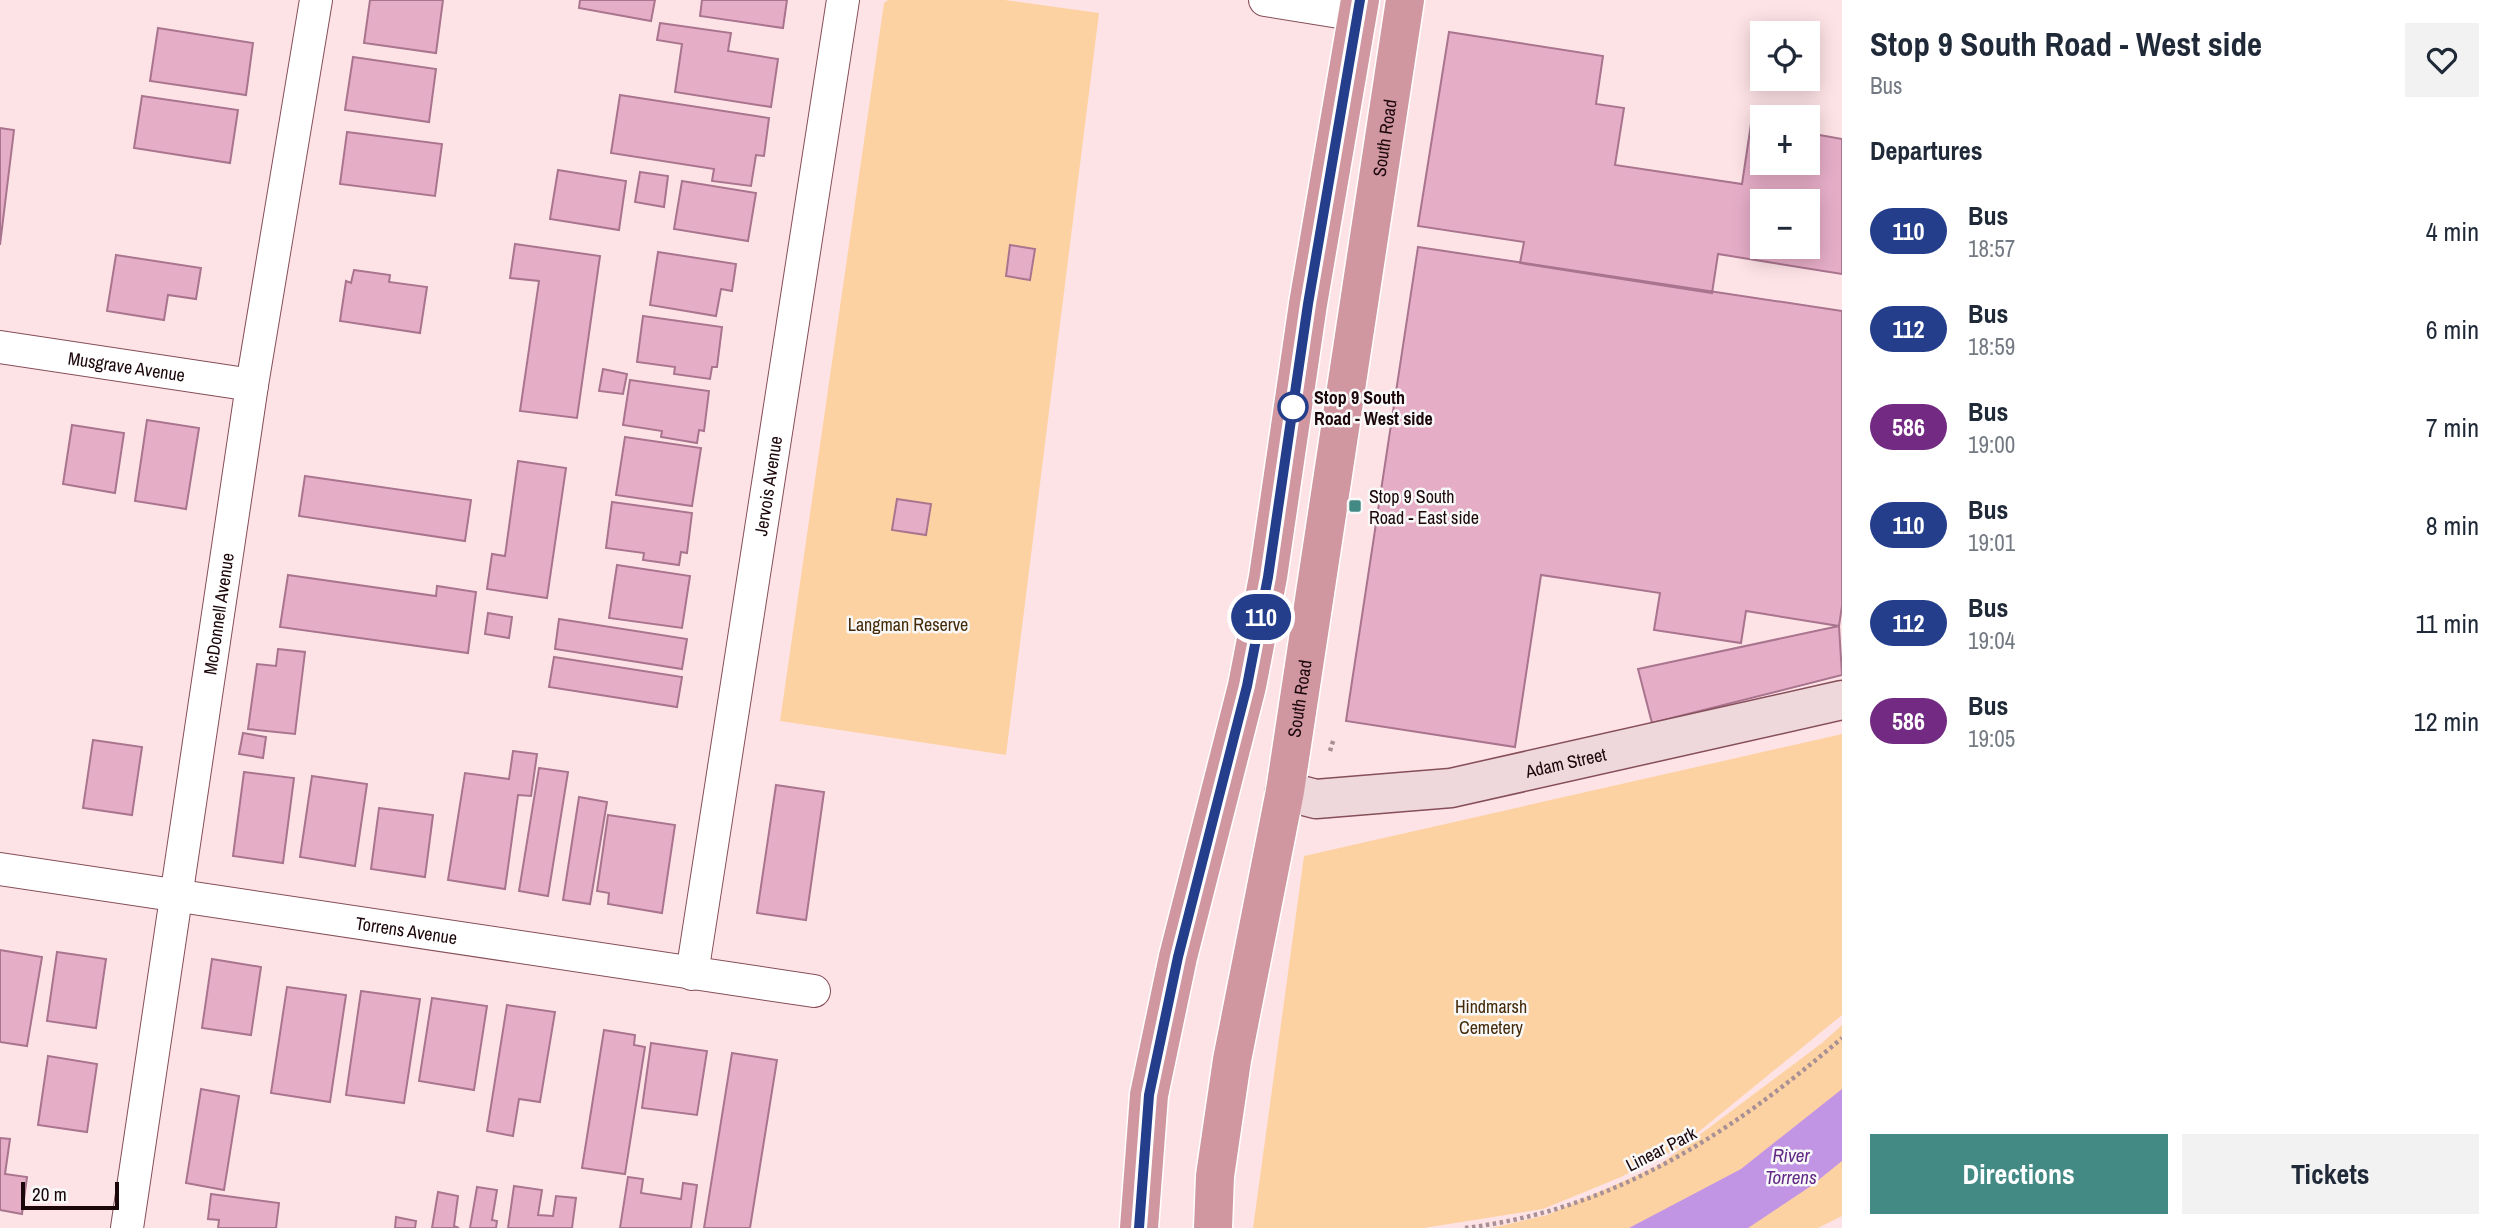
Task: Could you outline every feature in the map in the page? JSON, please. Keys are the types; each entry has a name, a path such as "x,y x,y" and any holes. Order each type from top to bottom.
{"highway":[{"name":"South Road","path":"1213,1228 1215,1176 1232,1060 1286,791 1405,0"},
{"path":"1139,1224 1149,1095 1178,957 1247,686 1268,577 1308,304 1359,7"}],"main road":[{"name":"Adam Street","path":"1286,791 1316,799 1451,788 1842,700"}],"street":[{"name":"McDonnell Avenue","path":"127,1228 252,385 316,0"},
{"name":"Jervois Avenue","path":"692,974 843,0"},
{"path":"1265,0 1359,7"},
{"name":"Musgrave Avenue","path":"0,346 252,385"},
{"name":"Torrens Avenue","path":"0,869 692,974 814,990"}],"path":[{"name":"Linear Park","path":"1465,1228 1538,1216 1614,1188 1701,1145 1757,1108 1842,1038"}],"green space":[{"name":"Langman Reserve","path":"888,0 1005,0 1099,13 1006,755 780,721 884,3"},
{"name":"Hindmarsh Cemetery","path":"1842,734 1842,1015 1680,1147 1621,1177 1543,1209 1424,1228 1253,1228 1304,856"},
{"path":"1842,1025 1842,1216 1818,1228 1491,1228 1547,1215 1658,1166 1822,1043"}],"water":[{"name":"River Torrens","path":"1842,1089 1842,1161 1811,1186 1748,1228 1629,1228 1741,1169"}],"building":[{"path":"370,0 443,0 436,53 364,43"},
{"path":"580,0 655,0 651,21 579,8"},
{"path":"702,0 787,0 783,28 700,16"},
{"path":"660,23 731,33 728,51 778,59 771,107 675,92 682,44 657,40"},
{"path":"158,28 253,43 246,95 150,81"},
{"path":"1449,32 1603,56 1596,104 1624,108 1615,165 1742,184 1750,131 1750,175 1820,175 1820,135 1842,139 1842,274 1718,254 1712,293 1520,263 1524,242 1418,226"},
{"path":"353,57 436,69 429,122 345,110"},
{"path":"620,95 769,118 764,156 756,155 751,186 712,181 714,169 611,153"},
{"path":"142,96 238,110 230,163 134,148"},
{"path":"0,128 14,130 0,245"},
{"path":"347,132 442,144 435,196 340,184"},
{"path":"558,170 626,181 619,230 550,219"},
{"path":"640,172 668,176 664,207 635,202"},
{"path":"682,181 756,193 748,241 674,229"},
{"path":"515,244 600,256 577,418 520,411 539,281 510,278"},
{"path":"1010,245 1035,249 1030,280 1006,276"},
{"path":"1418,247 1842,311 1842,606 1839,626 1746,611 1741,643 1654,630 1660,593 1541,575 1515,747 1346,721"},
{"path":"658,252 736,264 732,291 721,289 716,316 650,305"},
{"path":"116,255 201,268 196,299 168,295 164,320 107,311"},
{"path":"354,270 390,275 389,282 427,287 420,333 340,321 346,281 351,283"},
{"path":"643,316 722,327 717,367 712,367 710,379 674,374 675,367 637,362"},
{"path":"603,369 627,374 623,394 599,391"},
{"path":"630,380 709,391 704,431 699,430 697,443 661,437 662,431 623,425"},
{"path":"147,420 199,428 186,509 135,501"},
{"path":"72,425 124,433 115,493 63,484"},
{"path":"625,437 701,448 692,506 616,495"},
{"path":"518,461 566,468 547,598 487,589 492,554 505,556"},
{"path":"305,476 471,500 465,541 299,516"},
{"path":"897,499 931,504 926,535 892,530"},
{"path":"612,502 692,513 687,553 681,552 679,565 643,560 644,553 606,548"},
{"path":"617,565 690,576 682,628 609,618"},
{"path":"288,575 436,596 437,586 476,592 468,653 280,627"},
{"path":"488,613 512,617 509,638 485,634"},
{"path":"559,619 687,639 682,669 555,649"},
{"path":"1839,626 1842,675 1652,723 1638,669"},
{"path":"278,649 305,652 295,734 248,729 257,664 276,666"},
{"path":"554,657 682,677 677,707 549,687"},
{"path":"243,733 266,737 263,758 239,754"},
{"path":"93,740 142,747 132,815 83,808"},
{"path":"513,751 537,754 531,796 518,795 505,889 448,880 465,773 509,779"},
{"path":"539,768 568,772 548,896 519,891"},
{"path":"244,772 294,778 283,863 233,856"},
{"path":"312,776 367,784 355,866 300,857"},
{"path":"776,785 824,792 806,920 757,913"},
{"path":"579,797 607,802 590,904 563,900"},
{"path":"379,808 433,815 425,877 371,869"},
{"path":"608,815 675,825 662,913 608,904 609,893 597,891"},
{"path":"0,950 42,957 27,1046 0,1042"},
{"path":"57,952 106,959 96,1028 47,1021"},
{"path":"212,959 261,967 251,1035 202,1028"},
{"path":"287,987 346,995 330,1102 271,1093"},
{"path":"361,991 420,999 404,1103 346,1095"},
{"path":"432,998 487,1006 474,1090 419,1081"},
{"path":"507,1005 555,1012 540,1102 519,1099 513,1136 487,1131"},
{"path":"604,1030 635,1035 634,1045 645,1047 625,1174 582,1168"},
{"path":"651,1043 707,1051 697,1115 642,1108"},
{"path":"732,1053 777,1060 750,1228 704,1228"},
{"path":"48,1056 97,1064 87,1132 38,1125"},
{"path":"201,1089 239,1096 224,1190 186,1183"},
{"path":"0,1138 10,1139 5,1174 27,1177 22,1214 0,1210"},
{"path":"628,1177 643,1179 641,1193 681,1199 683,1183 697,1185 691,1228 620,1228"},
{"path":"514,1186 542,1190 538,1215 553,1216 556,1196 576,1198 572,1228 508,1228"},
{"path":"477,1187 497,1190 492,1220 497,1221 496,1228 470,1228"},
{"path":"438,1192 458,1196 454,1226 459,1228 432,1228"},
{"path":"211,1194 279,1203 276,1228 218,1228 219,1220 208,1219"},
{"path":"396,1217 416,1221 415,1228 395,1228"}],"bus line":[{"name":"110","path":"1139,1228 1149,1095 1178,957 1247,686 1268,577 1308,304 1360,0"}],"place":[{"name":"Stop 9 South Road - West side","path":"1293,407"},
{"name":"Stop 9 South Road - East side","path":"1355,506"}]}
